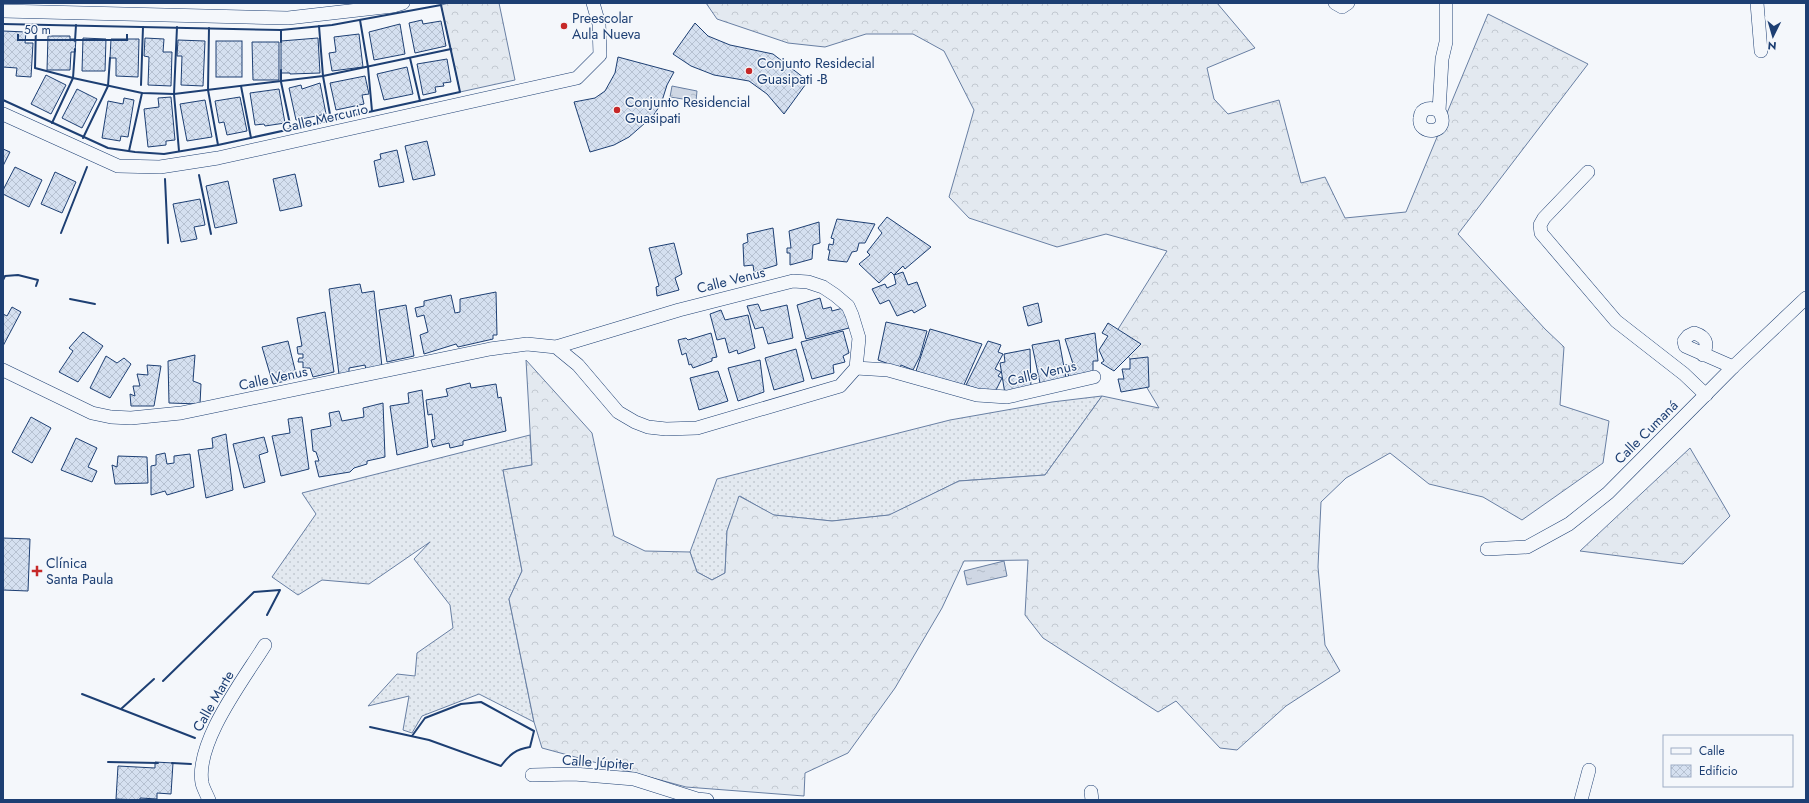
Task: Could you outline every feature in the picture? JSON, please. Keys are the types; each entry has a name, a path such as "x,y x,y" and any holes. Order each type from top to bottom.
{"street":[{"path":"3,11 288,18 393,6 403,3"},
{"name":"Calle Mercurio","path":"3,114 118,166 160,167 218,158 577,78 600,55 599,24 593,3"},
{"path":"1335,3 1342,7 1348,3"},
{"path":"1439,111 1442,59 1446,32 1446,3"},
{"path":"1757,3 1761,51"},
{"path":"1588,172 1544,218 1540,225 1541,233 1616,322 1684,374 1706,395"},
{"name":"Calle Venus","path":"3,370 92,413 111,417 131,418 181,413 490,349 527,344 556,347 715,301 793,282 808,282 823,287 836,295 848,306 859,338 856,368 888,370 977,395 1007,397 1094,377"},
{"name":"Calle Cumaná","path":"1487,549 1527,547 1569,524 1608,493 1733,367 1806,298"},
{"path":"556,347 578,365 618,412 648,428 697,428 840,386 856,368"},
{"path":"1704,355 1733,367"},
{"name":"Calle Marte","path":"209,800 202,783 202,765 207,744 217,722 265,646"},
{"path":"1581,800 1589,770"},
{"name":"Calle Júpiter","path":"532,775 574,774 634,779 697,799 707,800"}],"green space":[{"path":"449,3 499,3 515,80 460,92 441,5"},
{"path":"706,3 1217,3 1255,48 1207,68 1214,99 1228,114 1279,100 1301,183 1325,177 1345,218 1406,212 1488,14 1588,64 1458,234 1545,329 1564,347 1560,405 1609,421 1603,463 1522,520 1483,497 1429,484 1390,453 1346,478 1321,502 1318,567 1325,645 1340,671 1286,706 1237,750 1220,748 1176,701 1158,712 1043,638 1025,615 1028,560 964,561 942,608 895,688 848,753 805,773 804,796 686,787 542,748 534,722 509,599 522,571 503,470 532,465 526,360 592,433 614,536 645,551 690,552 697,572 712,580 725,573 727,531 739,496 774,515 832,521 889,515 959,481 1045,475 1102,396 1159,408 1115,334 1167,251 1106,234 1057,247 969,218 949,197 974,110 944,51 913,34 866,34 825,47 788,43 717,19"},
{"path":"1102,396 1045,475 959,481 890,515 832,521 773,515 740,496 727,531 725,573 712,580 697,572 690,552 717,479 950,420 1052,402"},
{"path":"530,435 532,465 503,470 522,571 509,599 534,722 479,694 422,716 412,733 403,730 409,696 368,706 397,674 415,676 417,653 453,628 450,605 414,559 430,542 369,584 322,580 298,595 272,577 316,514 302,493"},
{"path":"1690,448 1730,516 1683,564 1580,551"}],"water":[{"path":"672,86 697,91 696,101 670,97"},
{"path":"1004,561 1007,576 967,585 964,571"}],"building":[{"path":"422,20 423,24 441,21 446,46 415,53 409,23"},
{"name":"Conjunto Residecial Guasipati -B","path":"695,23 708,36 730,45 773,54 808,81 784,114 767,94 749,81 714,75 691,66 673,54"},
{"path":"400,24 405,54 374,60 369,32"},
{"path":"3,31 26,32 25,43 33,43 31,77 16,76 17,68 3,67"},
{"path":"359,34 363,67 332,71 329,53 336,52 334,37"},
{"path":"48,36 70,36 70,39 76,39 75,52 71,52 70,70 47,70"},
{"path":"83,38 106,39 105,71 82,71"},
{"path":"145,38 164,39 163,52 172,52 171,86 148,85 149,57 144,56"},
{"path":"318,38 320,73 281,73 281,41"},
{"path":"111,39 139,39 138,77 116,76 116,58 110,58"},
{"path":"178,40 205,41 203,86 181,85 182,56 177,56"},
{"path":"216,41 242,41 242,77 216,77"},
{"path":"252,42 279,42 279,80 253,80"},
{"name":"Conjunto Residencial Guasipati","path":"618,57 674,72 667,85 661,104 653,116 629,137 614,145 590,152 574,102 595,98 605,91 615,73"},
{"path":"447,59 451,82 443,83 444,86 435,87 436,92 423,95 417,64"},
{"path":"407,67 413,94 384,100 377,74"},
{"path":"46,75 66,85 51,114 31,104"},
{"path":"365,76 369,94 362,95 364,104 336,110 330,83"},
{"path":"320,83 326,114 296,120 289,88 301,85 302,89"},
{"path":"77,89 97,99 82,128 62,118"},
{"path":"279,89 285,123 265,126 264,124 255,125 250,93"},
{"path":"171,97 175,140 166,141 166,145 148,147 144,109 159,107 158,98"},
{"path":"240,97 247,131 227,135 224,122 219,123 215,101"},
{"path":"124,98 134,100 128,137 121,136 120,141 102,138 108,101 123,104"},
{"path":"205,100 212,137 187,141 180,104"},
{"path":"427,141 435,175 413,180 405,146"},
{"path":"3,149 10,152 3,166"},
{"path":"397,150 404,182 379,187 374,161 381,159 380,154"},
{"path":"15,167 42,180 29,207 3,194 3,190"},
{"path":"55,172 76,182 62,213 41,204"},
{"path":"295,174 302,206 280,211 273,179"},
{"path":"228,181 237,223 215,228 206,186"},
{"path":"200,199 205,225 194,227 197,239 181,242 173,204"},
{"path":"887,217 931,247 905,269 903,266 894,275 891,272 879,283 859,264 870,255 867,252 882,233 878,228"},
{"path":"837,219 875,224 865,243 859,243 857,251 852,252 847,262 828,260 830,250 828,250 829,244 833,245 834,239 831,238"},
{"path":"819,222 820,243 813,245 812,259 790,265 790,253 787,253 787,248 791,248 789,231"},
{"path":"773,228 777,265 754,272 753,265 744,266 743,244 748,242 747,234"},
{"path":"674,243 682,274 675,278 679,290 657,296 656,287 659,286 649,248"},
{"path":"903,272 908,285 917,282 926,306 914,313 912,310 897,316 889,300 880,304 872,289 885,284 887,288 896,284 894,275"},
{"path":"360,284 362,293 374,291 382,367 366,370 365,365 349,368 349,373 339,375 329,289"},
{"path":"496,292 497,335 493,335 493,339 458,347 456,344 424,354 420,335 428,332 424,315 417,317 415,308 424,306 424,301 451,295 455,313 460,312 460,299"},
{"path":"820,298 823,309 831,307 832,311 847,307 853,327 806,339 797,305"},
{"path":"1038,303 1042,322 1028,326 1023,307"},
{"path":"758,304 761,311 787,305 793,338 768,344 763,327 755,329 747,306"},
{"path":"406,305 414,356 387,362 379,310"},
{"path":"12,307 21,312 3,346 3,314 7,316"},
{"path":"721,310 725,320 748,315 755,348 738,354 737,350 729,353 725,338 717,340 710,314"},
{"path":"325,312 334,372 313,377 310,368 303,368 303,362 298,362 299,358 303,358 303,354 298,354 297,347 302,346 297,318"},
{"path":"886,322 927,331 920,356 913,370 901,365 900,368 878,360"},
{"path":"1108,323 1141,344 1114,371 1101,363 1104,361 1099,350 1108,336 1102,333"},
{"path":"930,329 982,344 963,387 916,371"},
{"path":"843,331 849,353 843,356 845,362 833,365 834,373 812,379 801,342"},
{"path":"83,332 103,346 78,382 59,372 73,351 69,348"},
{"path":"711,333 717,357 712,358 712,361 693,368 691,364 689,365 686,353 682,355 678,340 686,338 688,340"},
{"path":"1095,333 1098,361 1093,361 1093,374 1069,377 1065,365 1073,364 1065,339"},
{"path":"1059,340 1066,378 1040,383 1032,345"},
{"path":"288,341 297,378 273,384 262,347"},
{"path":"988,341 1001,345 998,352 1003,354 995,369 1001,372 998,376 1002,378 994,394 966,385"},
{"path":"796,349 804,381 774,390 765,358"},
{"path":"1030,349 1031,390 1005,394 1000,363 1005,362 1004,354"},
{"path":"195,355 193,381 201,384 200,404 169,403 168,361"},
{"path":"106,356 117,363 124,358 131,364 110,398 90,388"},
{"path":"1148,357 1149,387 1121,392 1118,379 1124,379 1122,369 1130,369 1130,359"},
{"path":"760,360 764,392 738,401 728,368"},
{"path":"147,365 161,366 154,406 131,406 130,394 135,396 133,386 140,386 137,374 148,375"},
{"path":"718,371 728,401 699,410 690,378"},
{"path":"470,383 471,388 496,384 498,398 501,397 506,431 463,441 463,445 450,448 449,443 433,447 431,440 435,439 432,414 428,415 426,400 448,396 446,389"},
{"path":"422,390 428,447 397,455 390,406 409,403 408,393"},
{"path":"383,403 385,457 367,461 367,464 354,468 350,472 319,477 315,461 319,461 316,452 313,451 311,430 331,426 329,413 339,411 342,421 364,417 363,408"},
{"path":"31,417 51,428 32,463 12,452"},
{"path":"302,417 309,469 281,476 272,436 290,433 288,419"},
{"path":"226,434 233,490 206,498 198,450 213,448 212,438"},
{"path":"264,437 268,452 259,455 265,482 244,488 233,444"},
{"path":"76,438 97,448 88,467 97,471 92,482 61,470"},
{"path":"165,453 167,464 174,463 174,456 190,454 194,487 167,495 165,491 151,495 151,466 156,465 156,455"},
{"path":"118,456 147,457 148,483 115,484 112,465 117,467"},
{"path":"3,538 30,539 28,591 3,590"},
{"path":"155,762 173,763 171,794 157,793 157,799 116,799 118,766 155,768"}],"wall":[{"path":"3,24 281,30 332,25 441,5 460,92 218,145 164,154 108,148 3,100"},
{"path":"360,20 368,67 372,111"},
{"path":"36,25 35,68 73,78 52,123"},
{"path":"75,41 76,25"},
{"path":"319,26 323,76 331,120"},
{"path":"141,85 143,27"},
{"path":"177,27 174,94 179,151"},
{"path":"209,28 208,90 218,145"},
{"path":"281,30 281,42"},
{"path":"75,49 73,78 142,93 174,94 323,76 451,49"},
{"path":"83,138 108,86 110,58"},
{"path":"410,58 420,101"},
{"path":"281,70 281,82 291,129"},
{"path":"241,86 251,138"},
{"path":"129,151 142,93"},
{"path":"61,233 87,167"},
{"path":"199,175 211,234"},
{"path":"165,179 168,243"},
{"path":"3,280 5,276 18,275 38,280 36,286"},
{"path":"70,299 95,304"},
{"path":"163,681 254,592 280,590 267,615"},
{"path":"121,709 154,679"},
{"path":"82,694 195,738"},
{"path":"370,727 429,740 501,766 513,753 530,747 534,731 481,702 461,704 425,718 412,736"},
{"path":"108,762 158,763"},
{"path":"172,763 191,764"}],"place":[{"name":"Preescolar Aula Nueva","path":"564,26"},
{"name":"Conjunto Residecial Guasipati -B","path":"749,71"},
{"name":"Conjunto Residencial Guasipati","path":"617,110"},
{"name":"Clínica Santa Paula","path":"37,571"}]}
